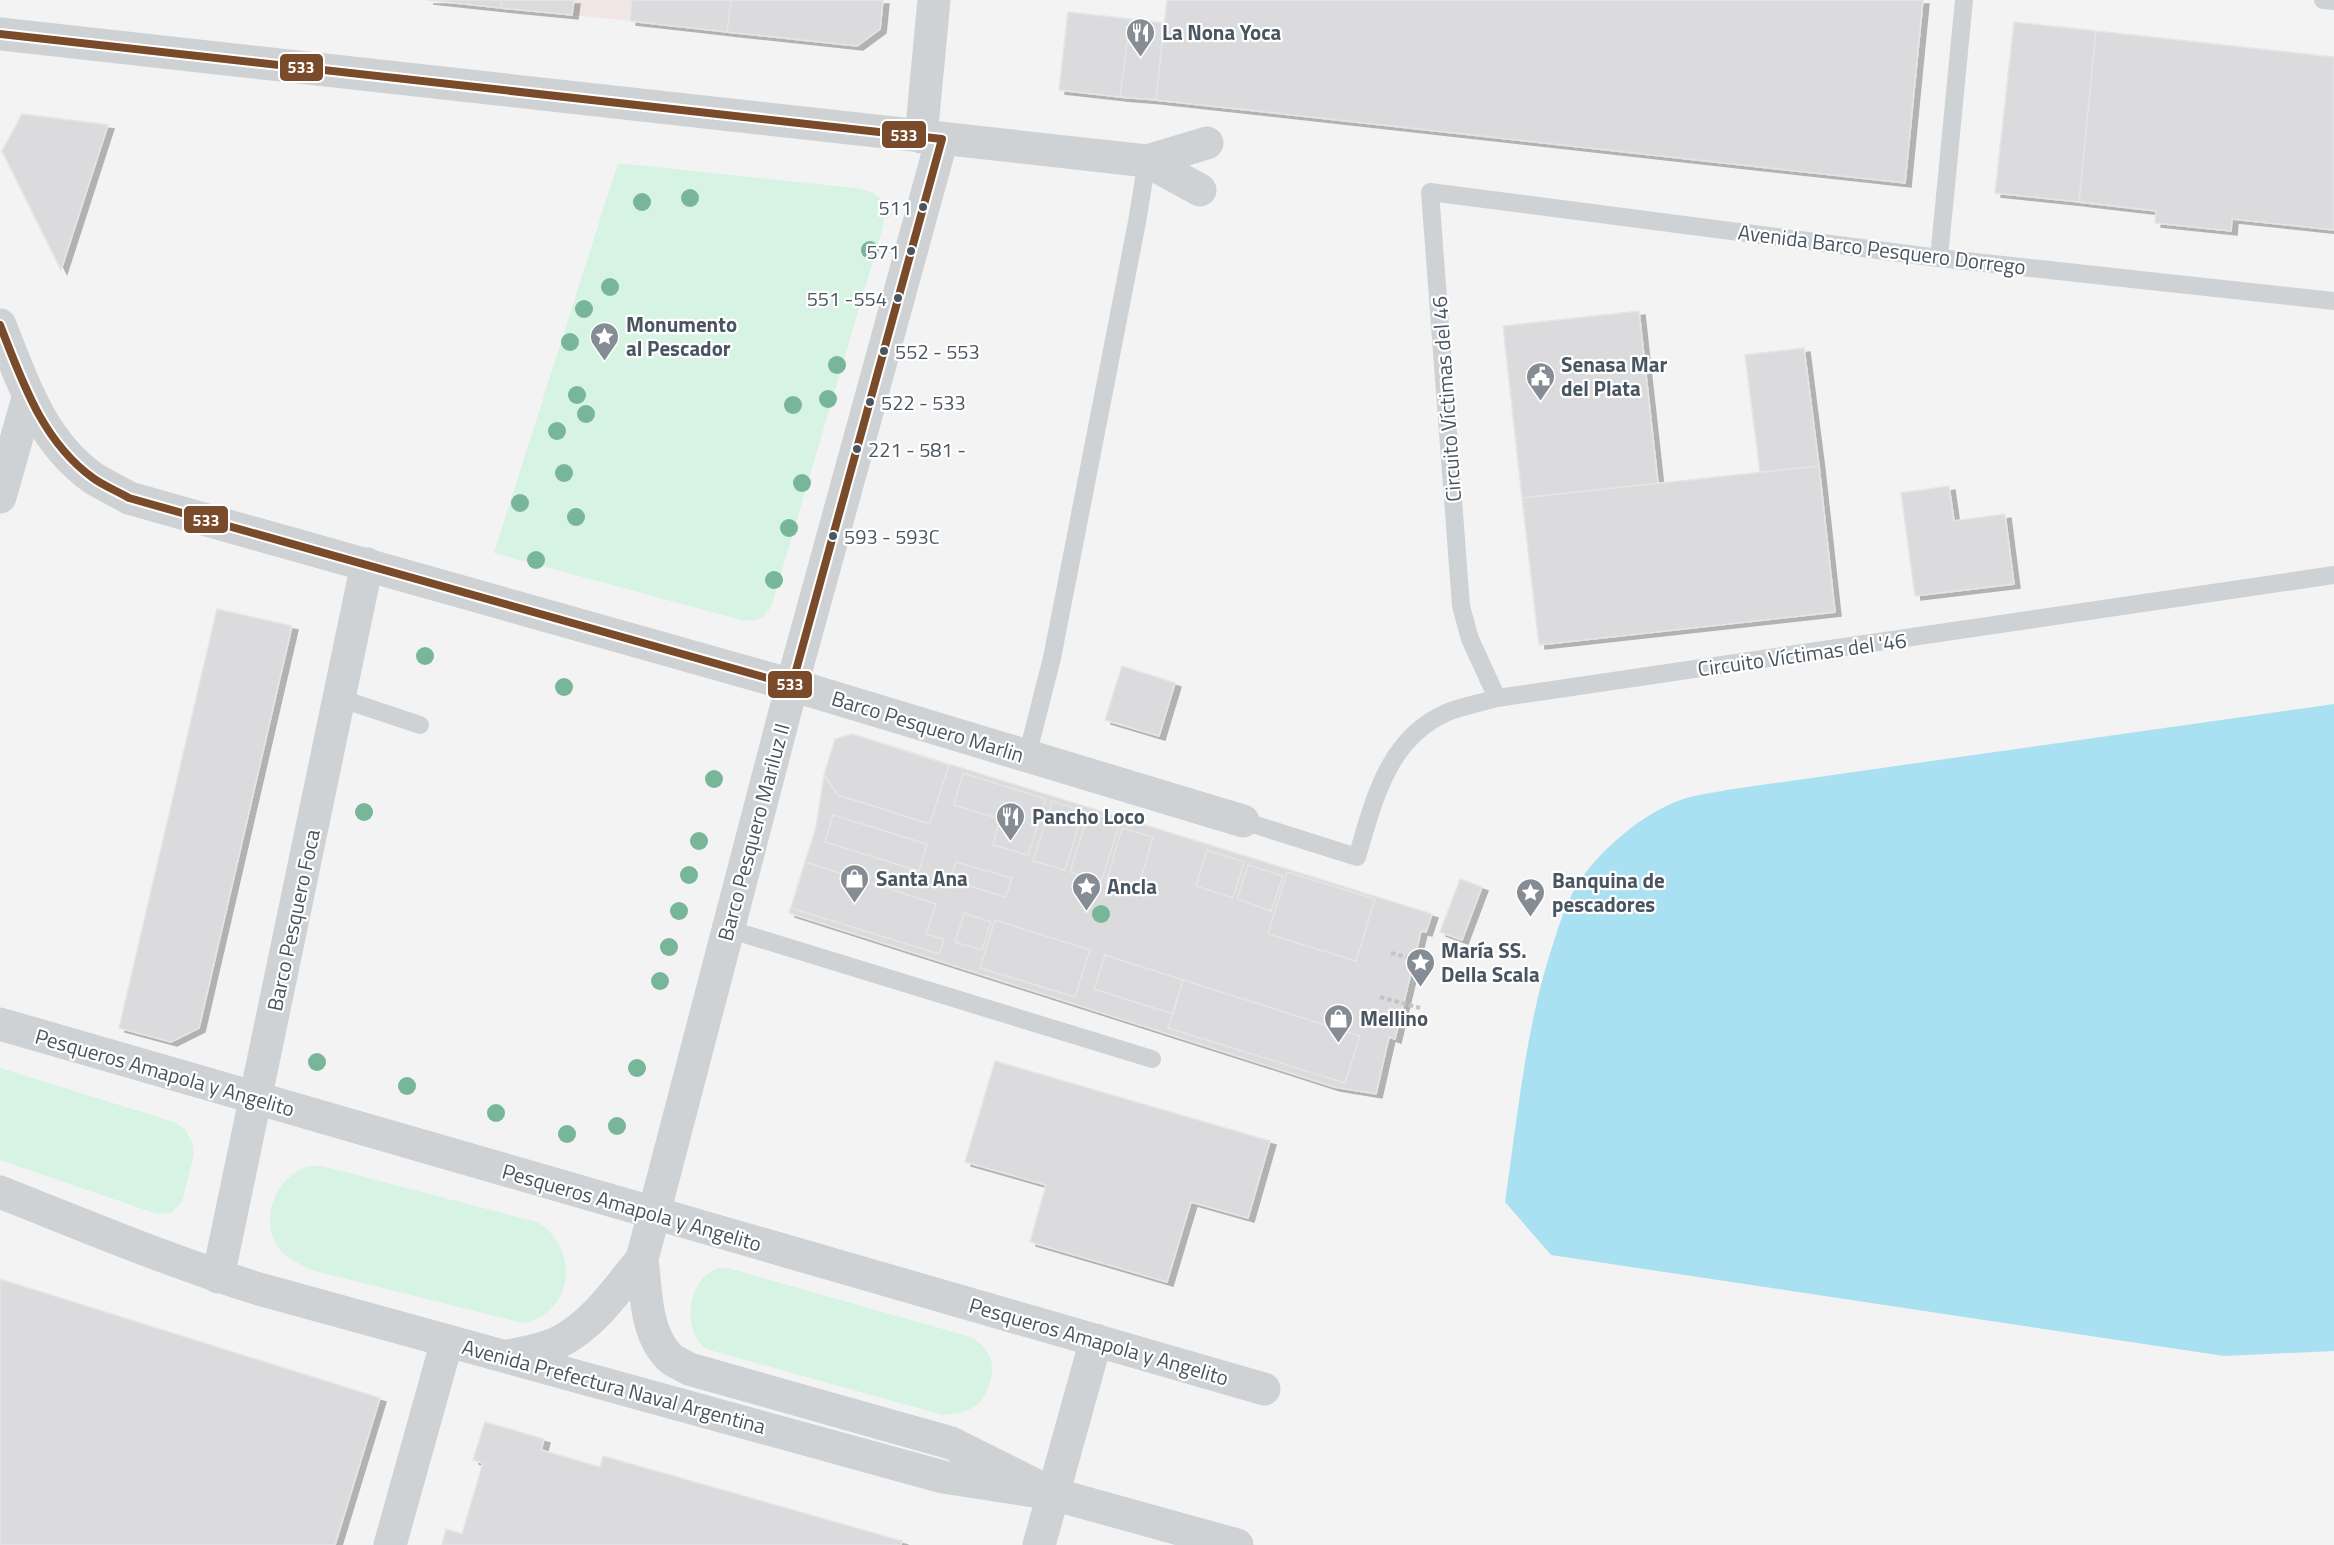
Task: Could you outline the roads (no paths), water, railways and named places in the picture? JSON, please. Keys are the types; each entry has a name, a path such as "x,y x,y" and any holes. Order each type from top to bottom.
{"street":[{"name":"Barco Pesquero Mariluz II","path":"642,1259 792,685 931,138 934,0"},
{"path":"0,34 1147,161 1200,190"},
{"path":"1147,161 1207,143"},
{"name":"Barco Pesquero Marlin","path":"0,325 28,398 62,451 93,477 129,498 792,685 1243,821"},
{"path":"0,497 28,398"},
{"name":"Barco Pesquero Foca","path":"218,1276 367,564"},
{"name":"Pesqueros Amapola y Angelito","path":"0,1024 1264,1389"},
{"name":"Avenida Prefectura Naval Argentina","path":"0,1192 218,1276 943,1477 1053,1494 1237,1545"},
{"path":"506,1356 560,1342 580,1329 642,1259"},
{"path":"642,1259 652,1325 659,1344 670,1358 689,1369 951,1443 1053,1494"},
{"path":"1039,1545 1096,1340"},
{"path":"390,1545 447,1341"}],"lane":[{"path":"1939,258 1964,0"},
{"path":"2323,0 2334,1"},
{"path":"1027,756 1052,658 1147,161"},
{"name":"Avenida Barco Pesquero Dorrego","path":"1430,192 1939,258 2334,302"},
{"name":"Circuito Víctimas del 46","path":"1430,192 1461,606 1470,639 1497,698"},
{"name":"Circuito Víctimas del '46","path":"1243,821 1357,857 1376,793 1401,747 1420,729 1447,712 1497,698 2334,576"},
{"path":"339,698 420,725"},
{"path":"728,929 1152,1059"}],"water":[{"path":"2334,704 2334,1351 2224,1356 1551,1255 1505,1202 1530,1035 1545,970 1564,912 1571,895 1596,860 1630,829 1656,812 1683,799 1733,789"}],"place":[{"name":"La Nona Yoca","path":"1141,58"},
{"name":"511","path":"923,207"},
{"name":"571","path":"911,251"},
{"name":"551 -554","path":"898,298"},
{"name":"552 - 553","path":"884,351"},
{"name":"Monumento al Pescador","path":"605,362"},
{"name":"522 - 533","path":"870,402"},
{"name":"Senasa Mar del Plata","path":"1540,402"},
{"name":"221 - 581 -","path":"857,449"},
{"name":"593 - 593C","path":"833,536"},
{"name":"Pancho Loco","path":"1011,842"},
{"name":"Santa Ana","path":"855,904"},
{"name":"Ancla","path":"1086,912"},
{"name":"Banquina de pescadores","path":"1531,918"},
{"name":"María SS. Della Scala","path":"1420,988"},
{"name":"Mellino","path":"1339,1044"}]}
